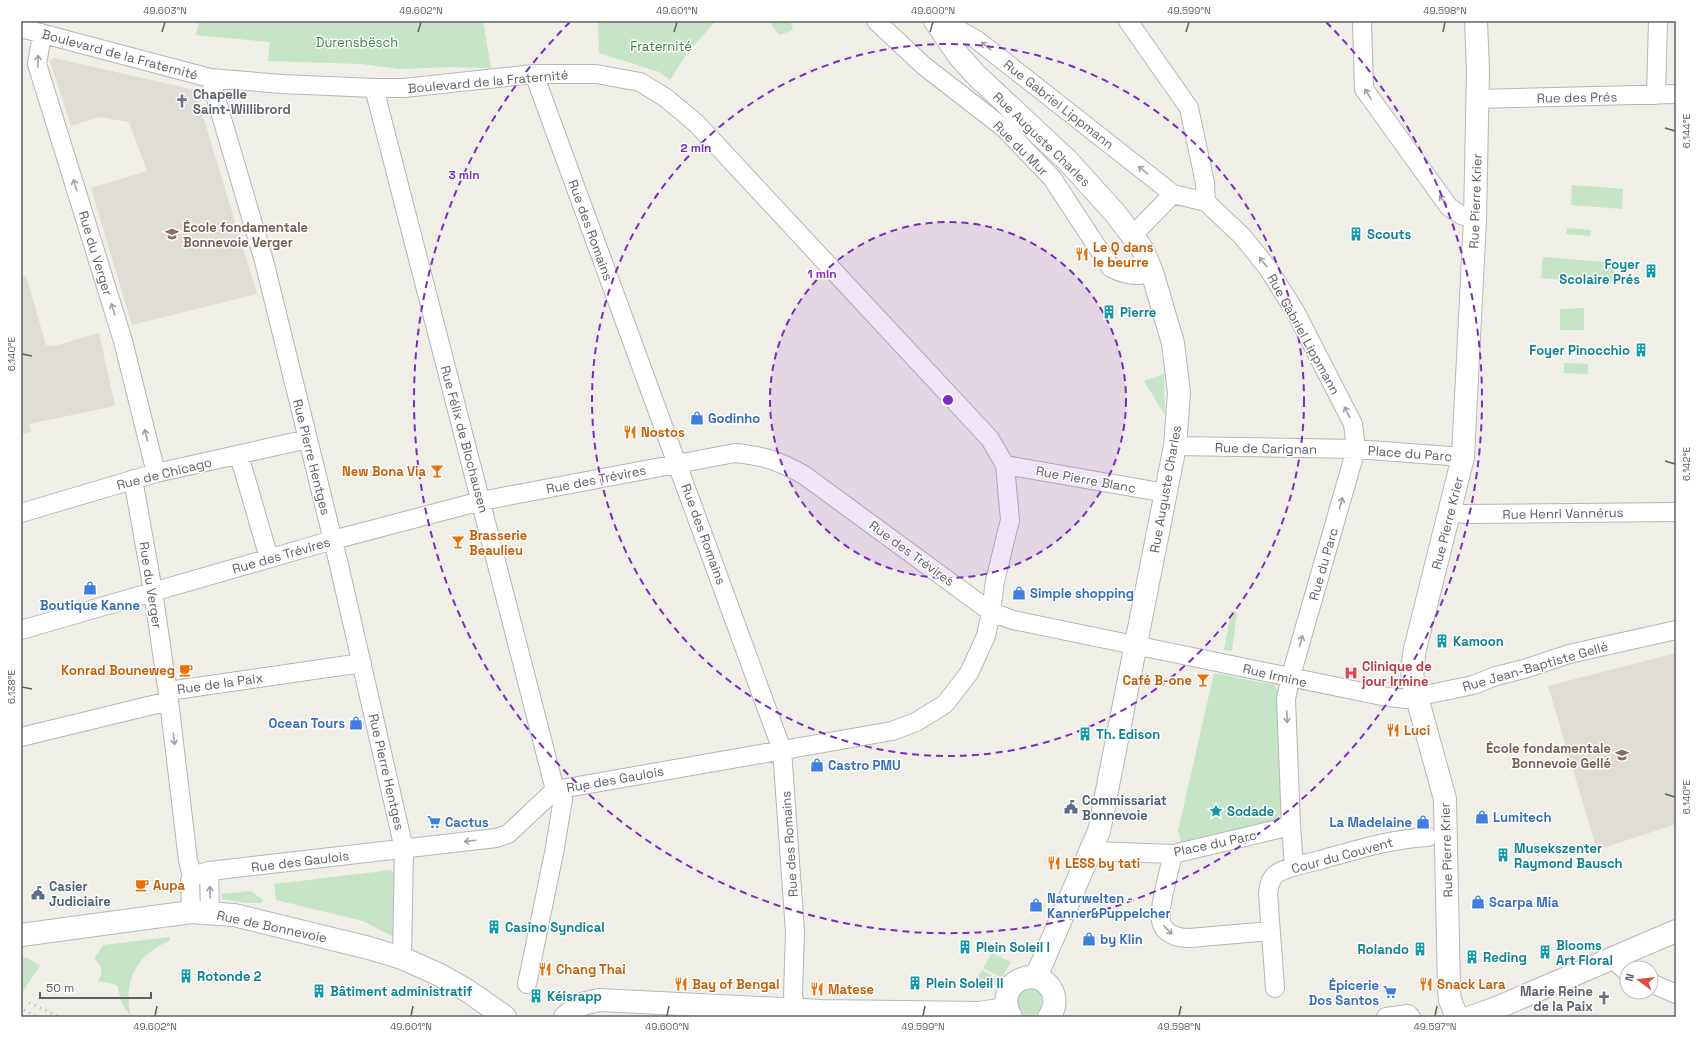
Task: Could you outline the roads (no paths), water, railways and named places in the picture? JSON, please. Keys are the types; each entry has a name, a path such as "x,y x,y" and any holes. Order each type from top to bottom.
{"main road":[{"name":"Rue Auguste Charles","path":"935,21 959,56 976,75 1067,160 1133,235 1143,250 1152,272 1173,343 1179,393 1175,446 1099,831 1036,978"},
{"name":"Rue Pierre Krier","path":"1456,1017 1449,989 1445,799 1416,697 1412,669 1415,649 1463,457 1475,218 1477,99 1476,21"},
{"name":"Rue de Bonnevoie","path":"21,935 201,913 234,915 369,948 402,958 440,975 468,991 506,1017"},
{"path":"1628,960 1676,931"},
{"path":"1471,1017 1619,965"},
{"path":"565,1017 582,1004 599,1000 795,1014 1008,1013 1006,996 1012,984 1023,978 1036,978 1044,982 1053,993 1054,1007 1050,1017"}],"street":[{"name":"Rue du Mur","path":"876,21 924,66 1004,128 1052,178 1111,268 1122,274 1142,276 1152,272"},
{"name":"Rue Gabriel Lippmann","path":"942,21 977,40 1173,194 1206,202 1242,236 1267,267 1295,311 1353,424 1356,449"},
{"path":"1128,21 1189,108 1206,182 1206,202"},
{"path":"1362,21 1364,89 1449,207 1460,215 1475,218"},
{"path":"1656,95 1658,21"},
{"name":"Boulevard de la Fraternité","path":"21,28 210,78 282,84 374,88 419,86 534,74 596,74 640,82 666,98 697,124 990,439 1006,465 1010,520 995,581 992,612"},
{"name":"Rue du Verger","path":"42,34 37,64 123,341 156,473"},
{"name":"Rue des Romains","path":"534,74 678,463 782,750 795,932 793,994 795,1014"},
{"name":"Rue Pierre Hentges","path":"210,78 264,261 333,540 404,849 402,958"},
{"name":"Rue Félix de Blochausen","path":"374,88 480,501 558,789 563,799 554,853 527,984"},
{"name":"Rue des Prés","path":"1477,99 1676,94"},
{"path":"1133,235 1173,194"},
{"name":"Rue de Chicago","path":"21,513 156,473 308,439"},
{"name":"Rue de Carignan","path":"1175,446 1356,449"},
{"name":"Place du Parc","path":"1356,449 1463,457"},
{"name":"Rue du Parc","path":"1290,679 1356,449"},
{"name":"Rue des Trévires","path":"21,630 153,590 480,501 735,453 760,456 779,462 804,475 992,612 1013,620 1135,645"},
{"path":"239,455 269,558"},
{"name":"Rue Pierre Blanc","path":"1006,465 1166,493"},
{"name":"Rue du Verger","path":"133,479 153,590 168,696 188,860 201,874 190,882 201,913"},
{"name":"Rue Henri Vannérus","path":"1450,511 1464,514 1676,512"},
{"name":"Rue des Gaulois","path":"201,874 496,838 508,834 558,789 892,731 916,722 945,704 969,673 986,636 992,612"},
{"name":"Rue Jean-Baptiste Gellé","path":"1416,697 1473,685 1496,676 1524,669 1569,654 1676,630"},
{"name":"Rue Irmine","path":"1135,645 1290,679 1393,698 1416,697"},
{"name":"Rue de la Paix","path":"21,737 168,696 362,663"},
{"path":"1290,679 1286,699 1294,867"},
{"name":"Place du Parc","path":"1091,851 1173,854 1291,826"},
{"name":"Cour du Couvent","path":"1275,988 1268,893 1270,883 1276,875 1294,867 1386,842 1408,838 1428,837"},
{"path":"1173,854 1161,908 1161,920 1167,931 1177,938 1270,931"},
{"path":"1659,987 1676,994"},
{"path":"1386,1017 1408,1014 1411,1017"}],"railway":[{"path":"29,1003 60,1017"},
{"path":"24,1010 38,1017"}],"place":[{"name":"Chapelle Saint-Willibrord","path":"182,101"},
{"name":"École fondamentale Bonnevoie Verger","path":"172,234"},
{"name":"Scouts","path":"1356,234"},
{"name":"Le Q dans le beurre","path":"1082,254"},
{"name":"Foyer Scolaire Prés","path":"1651,271"},
{"name":"Pierre","path":"1109,312"},
{"name":"Foyer Pinocchio","path":"1641,350"},
{"name":"Godinho","path":"697,418"},
{"name":"Nostos","path":"630,432"},
{"name":"New Bona Via","path":"437,471"},
{"name":"Brasserie Beaulieu","path":"458,542"},
{"name":"Boutique Kanne","path":"90,588"},
{"name":"Simple shopping","path":"1019,593"},
{"name":"Kamoon","path":"1442,641"},
{"name":"Konrad Bouneweg","path":"186,670"},
{"name":"Clinique de jour Irmine","path":"1351,673"},
{"name":"Café B-one","path":"1203,680"},
{"name":"Ocean Tours","path":"356,723"},
{"name":"Luci","path":"1393,730"},
{"name":"Th. Edison","path":"1085,734"},
{"name":"École fondamentale Bonnevoie Gellé","path":"1622,755"},
{"name":"Castro PMU","path":"817,765"},
{"name":"Commissariat Bonnevoie","path":"1071,807"},
{"name":"Sodade","path":"1216,811"},
{"name":"Lumitech","path":"1482,817"},
{"name":"Cactus","path":"434,822"},
{"name":"La Madelaine","path":"1423,822"},
{"name":"Musekszenter Raymond Bausch","path":"1503,855"},
{"name":"LESS by tati","path":"1054,863"},
{"name":"Aupa","path":"142,885"},
{"name":"Casier Judiciaire","path":"38,893"},
{"name":"Scarpa Mia","path":"1478,902"},
{"name":"Naturwelten - Kanner&Puppelcher","path":"1036,905"},
{"name":"Casino Syndical","path":"494,927"},
{"name":"by Klin","path":"1089,939"},
{"name":"Plein Soleil I","path":"965,947"},
{"name":"Rolando","path":"1420,949"},
{"name":"Blooms Art Floral","path":"1545,952"},
{"name":"Reding","path":"1472,957"},
{"name":"Chang Thai","path":"545,969"},
{"name":"Rotonde 2","path":"186,976"},
{"name":"Plein Soleil II","path":"915,983"},
{"name":"Bay of Bengal","path":"681,984"},
{"name":"Snack Lara","path":"1426,984"},
{"name":"Matese","path":"817,989"},
{"name":"Bâtiment administratif","path":"319,991"},
{"name":"Épicerie Dos Santos","path":"1390,992"},
{"name":"Kéisrapp","path":"536,996"},
{"name":"Marie Reine de la Paix","path":"1604,998"}],"park label":[{"name":"Durensbësch","path":"357,42"},
{"name":"Fraternité","path":"661,46"}]}
